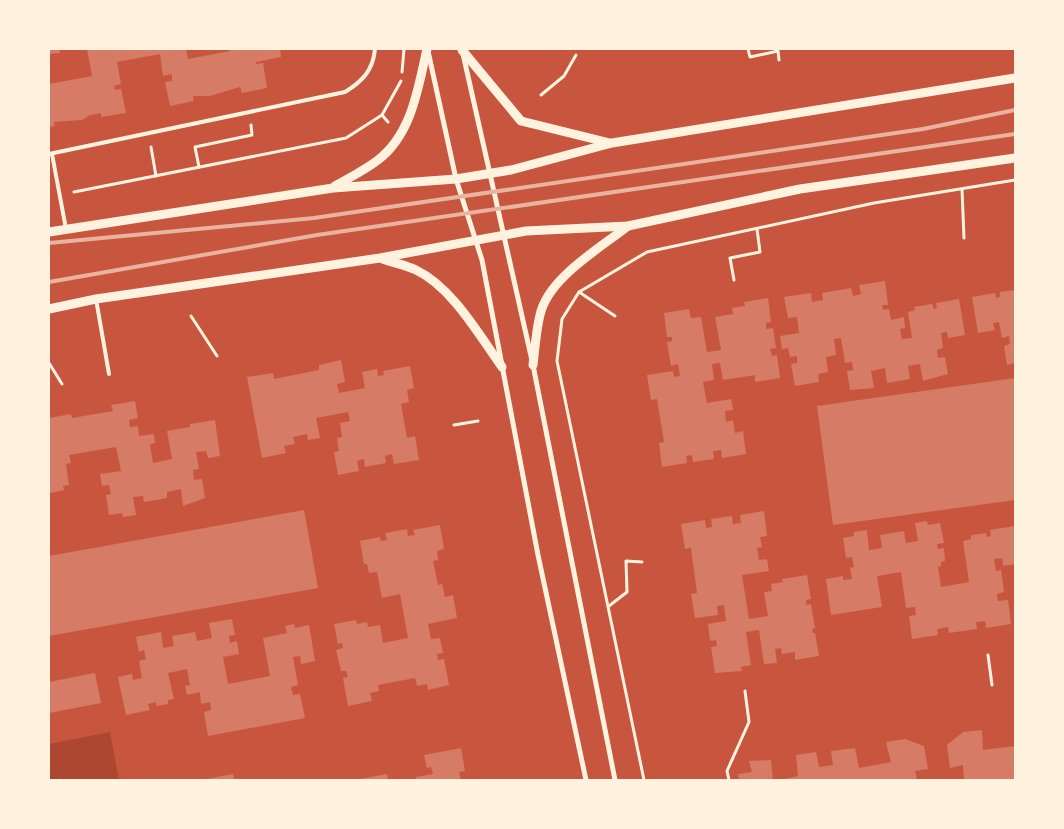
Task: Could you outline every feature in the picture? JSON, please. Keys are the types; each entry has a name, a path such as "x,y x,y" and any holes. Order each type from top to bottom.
{"street":[{"path":"333,188 379,159 400,135 415,102 428,49"},
{"path":"428,49 456,178 482,260 538,555 586,780"},
{"path":"462,50 521,121 612,144"},
{"path":"462,50 533,364 615,780"},
{"path":"49,232 333,188 456,178 511,170 612,144 1015,78"},
{"path":"49,308 96,299 380,258 526,231 628,226 800,189 1015,158"},
{"path":"533,364 540,313 550,290 560,278 628,226"},
{"path":"380,258 416,270 436,283 466,315 502,366"}],"lane":[{"path":"66,229 50,154 345,92 366,76 374,63 375,49"},
{"path":"96,299 109,374"}],"path":[{"path":"60,195 346,138 382,115 401,80 404,49"},
{"path":"748,49 750,57 778,51 779,60"},
{"path":"541,95 564,76 576,55"},
{"path":"199,167 195,147 252,135 248,112"},
{"path":"382,115 400,135"},
{"path":"150,141 156,176"},
{"path":"644,780 558,361 562,319 579,292 647,252 874,203 1015,180"},
{"path":"962,189 964,238"},
{"path":"734,280 730,258 760,252 756,229"},
{"path":"579,292 615,316"},
{"path":"191,316 217,356"},
{"path":"49,363 62,384"},
{"path":"454,425 478,421"},
{"path":"609,606 627,592 626,562 642,562"},
{"path":"988,655 992,686"},
{"path":"729,780 727,771 750,722 745,691"}],"shaded area":[{"path":"110,732 119,780 49,780 49,744"}],"building":[{"path":"49,49 59,49 60,53 49,54"},
{"path":"87,49 186,49 188,59 230,51 229,49 280,49 281,57 256,62 256,64 263,63 267,88 242,93 240,87 210,96 193,96 194,101 170,106 165,82 172,81 172,74 163,76 160,54 117,62 121,84 114,86 115,90 121,89 126,113 101,117 101,113 90,115 82,120 54,122 55,126 49,127 49,84 92,76"},
{"path":"885,281 888,305 882,305 883,310 889,309 891,320 904,317 905,328 900,329 902,339 912,338 908,312 915,310 914,307 932,304 934,309 937,308 936,303 959,299 965,335 948,338 947,332 941,333 943,348 937,350 938,358 945,357 948,374 923,381 920,364 908,366 910,379 887,383 885,368 871,371 874,388 850,390 847,371 853,370 852,362 845,363 841,338 834,339 836,355 826,357 828,372 818,374 819,382 795,386 791,364 797,363 797,356 790,357 788,348 782,349 780,336 799,333 797,317 788,318 784,297 811,293 812,302 823,300 822,293 851,288 853,296 861,294 859,285"},
{"path":"1015,290 1015,363 1007,365 1004,346 1010,344 1009,336 1002,338 999,322 993,323 995,330 978,333 972,297 995,293 996,298 1000,297 1000,292"},
{"path":"768,298 771,322 766,323 766,329 773,328 776,348 770,349 772,356 777,355 780,378 755,382 755,375 723,380 720,363 712,364 714,380 703,382 707,403 731,399 733,410 725,411 726,422 733,420 735,433 743,431 746,454 722,458 721,450 713,451 714,459 693,462 692,455 686,456 687,463 662,467 659,443 664,442 657,399 651,400 647,375 673,371 674,377 680,376 678,364 671,366 667,342 672,341 672,337 667,337 664,313 689,309 691,318 701,317 707,352 721,350 715,317 733,314 732,308 745,306 744,302"},
{"path":"341,360 345,382 337,384 339,393 365,388 362,372 377,369 378,376 384,375 383,371 410,366 414,388 407,390 409,402 401,404 407,438 415,436 419,460 394,464 392,454 385,456 386,463 365,467 364,459 357,461 359,471 338,475 334,452 339,451 337,438 342,437 340,423 350,421 348,412 316,418 320,438 308,440 307,434 293,437 295,444 284,446 286,453 262,458 247,377 273,373 274,379 319,370 319,365"},
{"path":"1015,378 1015,500 833,525 817,406"},
{"path":"135,401 138,418 129,420 130,427 138,426 139,436 154,434 155,443 150,444 153,463 172,459 167,431 190,427 190,424 215,420 220,456 208,458 206,451 196,452 199,469 193,470 194,480 202,479 205,498 183,506 181,489 167,492 167,498 144,502 143,496 133,497 136,515 123,517 122,513 109,515 106,495 111,494 109,485 102,486 100,474 121,471 116,447 69,455 71,463 66,464 69,485 63,486 64,490 50,493 49,418 71,414 72,418 113,411 111,405"},
{"path":"304,510 318,588 49,636 49,556"},
{"path":"764,511 767,536 760,537 762,547 757,548 759,560 767,559 769,571 742,575 749,619 768,616 764,592 772,591 771,584 783,582 782,579 807,575 811,599 806,600 806,605 811,604 815,628 812,629 813,633 815,633 819,656 795,660 795,652 782,654 781,648 775,649 777,663 764,664 759,630 746,632 751,665 741,667 742,671 715,673 711,647 717,646 716,640 710,641 708,624 726,621 724,605 717,606 718,615 695,618 691,594 697,593 691,548 685,549 681,524 705,520 706,528 712,527 711,519 732,516 733,524 741,523 740,515"},
{"path":"927,521 928,525 940,523 944,543 937,544 938,549 944,548 945,561 941,562 941,566 938,567 941,587 969,582 963,541 971,539 971,535 986,533 987,537 991,536 990,530 1015,526 1015,564 1003,566 1002,558 994,559 996,571 1001,570 1004,592 997,594 998,601 1008,600 1011,624 986,628 985,621 976,622 977,629 949,633 948,627 937,629 938,635 912,639 909,616 916,615 915,607 906,608 901,572 877,576 882,607 831,615 826,579 843,576 843,580 852,579 850,568 854,567 852,557 846,558 843,538 854,536 854,532 867,530 869,550 882,548 880,535 904,531 906,543 918,541 915,523"},
{"path":"440,525 444,549 437,551 438,560 433,561 438,585 442,584 445,597 453,595 457,618 428,624 431,639 440,638 443,653 437,654 438,660 444,659 449,685 428,690 427,684 417,686 415,678 378,685 379,691 370,693 372,701 348,706 343,678 348,677 346,671 341,671 336,650 343,648 342,643 338,644 334,624 356,620 357,624 367,622 368,627 380,625 383,643 408,638 400,594 382,598 377,572 369,573 367,564 364,564 360,541 380,537 381,541 387,540 385,533 407,529 408,536 415,535 413,530"},
{"path":"232,619 235,635 229,636 230,643 237,641 239,654 223,657 228,684 270,676 263,638 287,633 285,626 294,624 295,628 309,625 315,661 301,664 300,656 293,657 298,685 291,687 293,695 300,694 305,718 208,736 204,712 211,710 210,702 201,704 200,692 187,695 185,686 190,685 187,669 168,673 174,699 168,700 168,704 156,706 156,702 148,704 150,710 126,715 118,677 132,674 133,680 142,678 139,661 146,659 144,650 139,652 136,637 161,632 163,648 174,646 172,636 195,632 197,641 212,638 209,623"},
{"path":"95,673 101,703 49,713 49,682"},
{"path":"982,730 983,750 1015,746 1015,780 964,780 963,765 950,768 947,745 963,732"},
{"path":"905,739 924,746 928,769 915,771 917,780 781,780 798,776 796,755 816,752 819,767 833,765 831,751 855,748 859,768 891,762 886,742"},
{"path":"461,748 465,771 459,772 461,780 416,780 416,777 433,774 431,767 427,768 424,755"},
{"path":"771,760 773,780 739,780 738,774 752,772 749,761"},
{"path":"233,774 234,780 206,780 206,779"},
{"path":"387,774 388,780 360,780 360,779"}],"railway":[{"path":"49,243 314,218 923,129 1015,110"},
{"path":"49,282 317,235 1015,134"}]}
